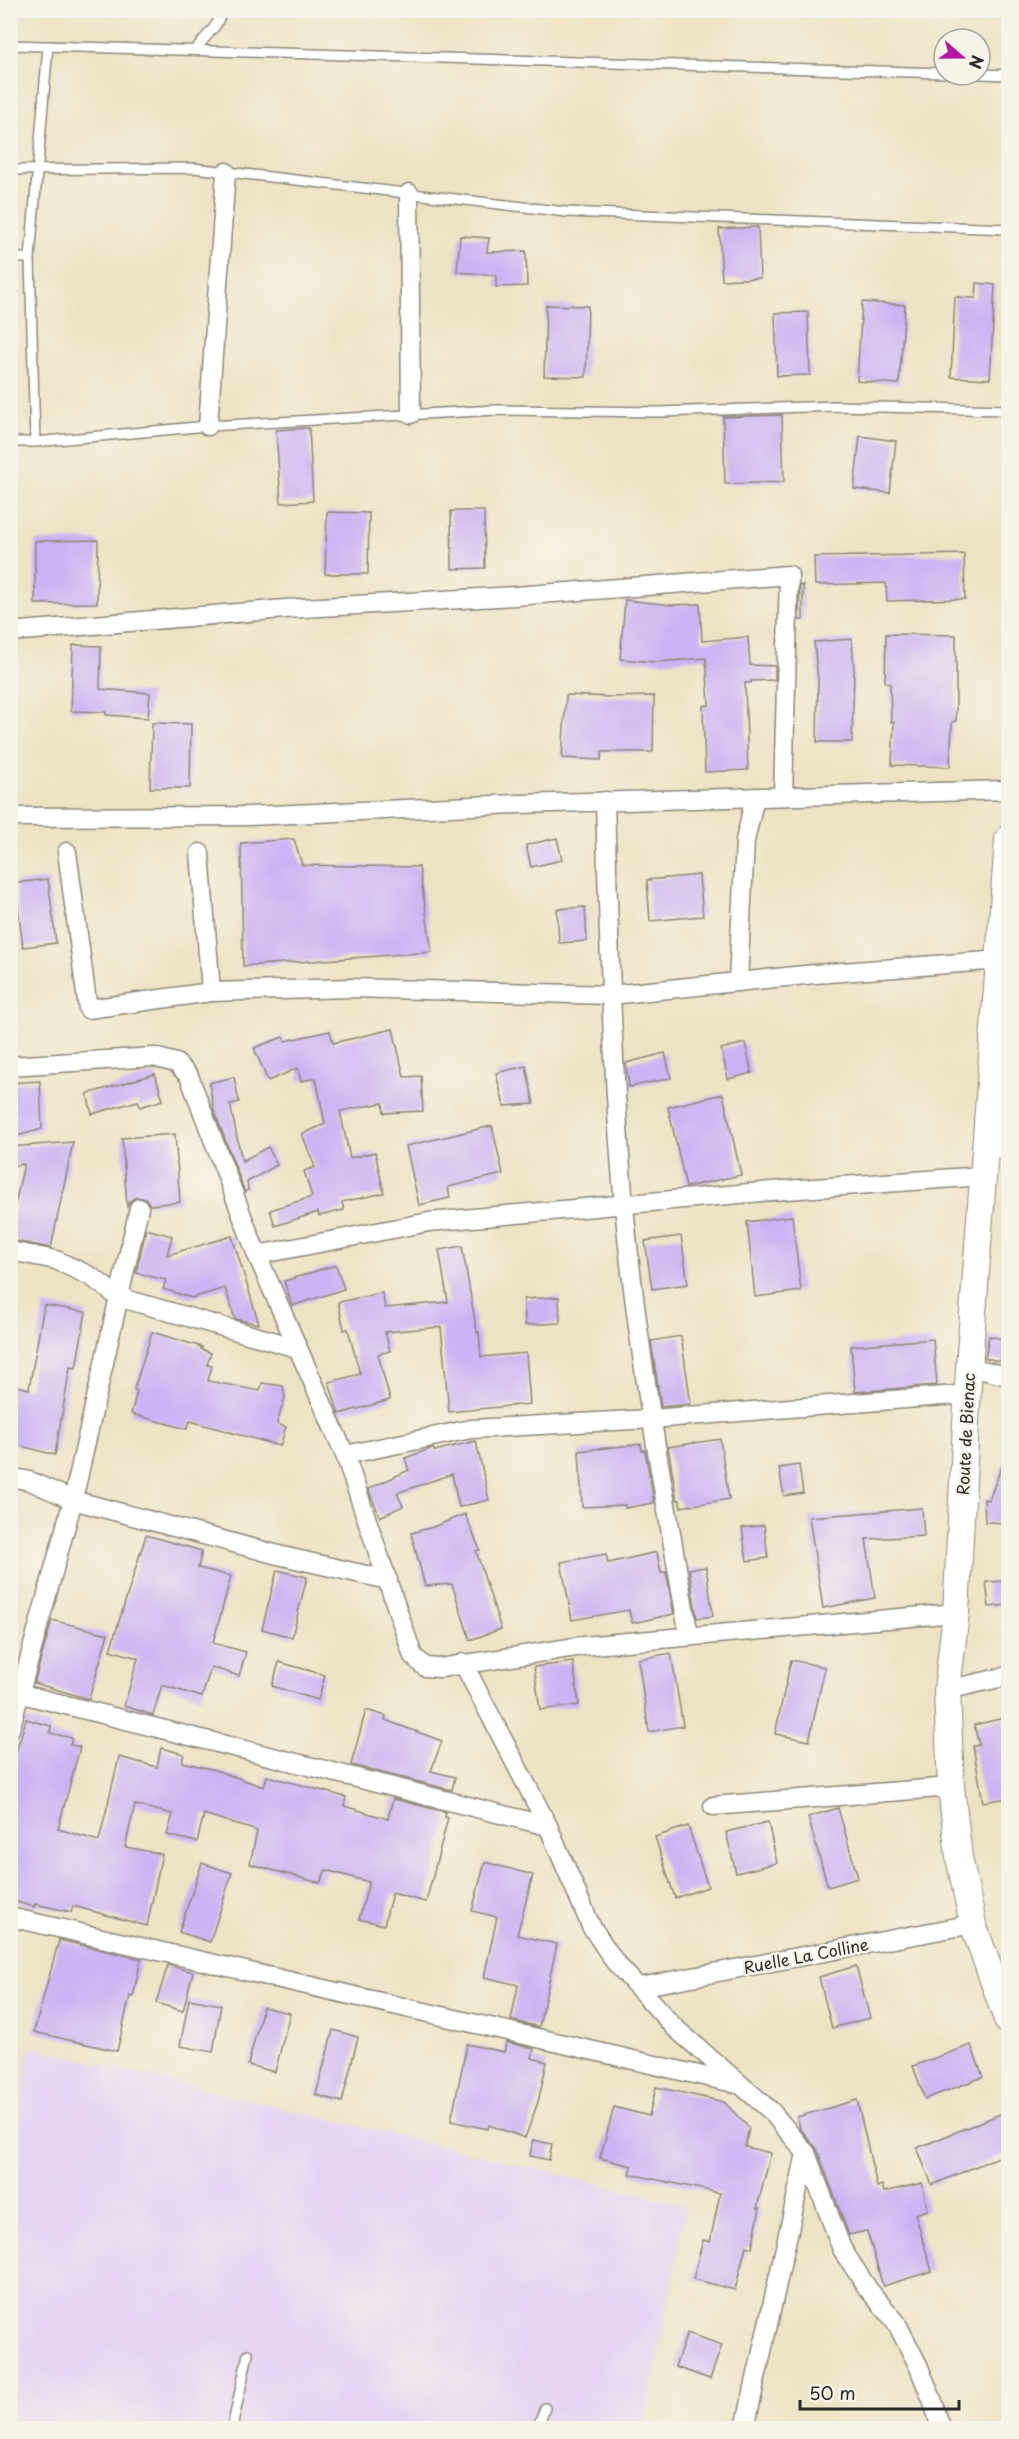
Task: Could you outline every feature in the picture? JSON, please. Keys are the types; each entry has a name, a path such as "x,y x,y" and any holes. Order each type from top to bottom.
{"main road":[{"name":"Route de Bienac","path":"1008,839 1006,922 1001,960 998,1148 983,1176 969,1367 956,1613 947,1690 951,1787 959,1857 974,1924 1008,2022"}],"street":[{"path":"208,426 226,172"},
{"path":"409,193 411,414"},
{"path":"10,632 285,609 515,596 789,575 783,796"},
{"path":"10,817 248,816 606,801 1008,790"},
{"path":"738,982 745,841 755,797"},
{"path":"606,801 610,995 624,1206 651,1419 689,1636"},
{"path":"67,852 88,1009 211,992 350,988 610,995 815,974 1001,960"},
{"path":"200,853 211,992"},
{"path":"10,1066 154,1057 176,1063 189,1076 257,1255 345,1455 413,1656 425,1667 440,1668 582,1646 956,1613"},
{"path":"257,1255 429,1222 772,1191 983,1176"},
{"path":"10,1729 15,1692 73,1500 139,1208"},
{"path":"10,1251 56,1260 92,1277 118,1297 297,1348"},
{"path":"969,1367 1008,1376"},
{"path":"345,1455 471,1429 651,1419 969,1394"},
{"path":"10,1477 30,1481 73,1500 278,1555 388,1580"},
{"path":"464,1664 548,1826 591,1926 615,1962 674,2027 771,2111 806,2153 842,2249 868,2289 896,2322 926,2384 941,2428"},
{"path":"947,1690 1008,1676"},
{"path":"15,1692 548,1826"},
{"path":"713,1806 951,1787"},
{"path":"10,1917 742,2085"},
{"name":"Ruelle La Colline","path":"639,1987 974,1924"},
{"path":"745,2428 806,2153"}],"lane":[{"path":"195,51 216,25 223,10"},
{"path":"10,45 932,73"},
{"path":"35,442 30,258 48,46"},
{"path":"992,74 1008,75"},
{"path":"10,170 194,168 566,212 1008,229"},
{"path":"10,258 30,258"},
{"path":"10,442 35,442 208,426 496,410 660,412 836,406 1008,410"},
{"path":"232,2428 248,2354"},
{"path":"537,2428 545,2408"}],"shaded area":[{"path":"30,2047 686,2205 644,2428 11,2428 11,2159"}],"building":[{"path":"758,227 760,278 722,280 719,229"},
{"path":"460,236 489,238 487,252 526,251 527,286 496,287 496,275 457,272"},
{"path":"977,283 995,285 990,379 951,377 955,297 976,298"},
{"path":"862,302 905,305 899,384 857,381"},
{"path":"546,305 588,306 586,377 544,376"},
{"path":"808,312 810,375 777,376 775,313"},
{"path":"782,415 784,482 725,484 723,417"},
{"path":"309,428 313,501 281,503 276,430"},
{"path":"860,436 896,441 890,493 854,489"},
{"path":"451,511 484,511 485,568 452,569"},
{"path":"327,512 369,513 368,574 325,574"},
{"path":"98,540 97,603 35,604 35,541"},
{"path":"964,554 965,599 887,601 886,583 815,585 814,557"},
{"path":"800,585 803,585 803,620 799,620"},
{"path":"625,600 671,605 700,604 702,641 748,637 750,665 775,666 775,680 745,683 748,770 705,772 703,706 709,705 706,658 657,662 620,659"},
{"path":"886,634 956,635 956,721 952,722 950,767 892,765 894,722 891,722 890,683 885,682"},
{"path":"852,639 854,671 852,742 817,742 818,679 814,642"},
{"path":"73,645 101,646 100,689 150,693 148,718 106,715 106,712 71,711"},
{"path":"566,695 654,696 653,752 602,752 601,760 562,758"},
{"path":"152,723 191,724 190,788 150,788"},
{"path":"557,838 562,860 531,867 526,845"},
{"path":"294,839 302,865 419,867 432,952 243,966 241,843"},
{"path":"699,875 703,916 650,921 647,880"},
{"path":"48,879 56,943 23,947 15,883"},
{"path":"585,907 587,941 559,943 557,909"},
{"path":"393,1029 404,1077 421,1076 423,1111 384,1113 383,1103 340,1111 350,1158 375,1152 384,1193 342,1202 344,1210 319,1216 318,1212 275,1226 270,1210 312,1197 304,1171 315,1167 302,1134 325,1124 316,1078 301,1081 298,1068 268,1081 254,1048 283,1037 285,1041 330,1031 333,1043"},
{"path":"745,1043 752,1073 728,1079 721,1049"},
{"path":"665,1053 671,1078 629,1087 626,1063"},
{"path":"526,1066 534,1104 504,1106 496,1073"},
{"path":"155,1074 163,1100 140,1107 138,1101 92,1114 87,1094"},
{"path":"234,1077 239,1102 230,1104 242,1161 268,1147 277,1165 247,1182 248,1190 245,1192 214,1110 209,1083"},
{"path":"40,1081 42,1129 10,1138 10,1083"},
{"path":"723,1094 741,1175 686,1187 668,1107"},
{"path":"492,1126 503,1174 448,1187 450,1198 419,1205 406,1146"},
{"path":"175,1134 180,1202 150,1205 146,1199 136,1197 127,1207 122,1138"},
{"path":"73,1142 51,1248 10,1240 10,1227 24,1164 10,1166 10,1147"},
{"path":"792,1216 801,1291 755,1297 747,1222"},
{"path":"146,1229 172,1236 167,1255 232,1236 259,1324 235,1319 225,1288 192,1298 163,1289 166,1280 136,1273"},
{"path":"681,1236 688,1284 652,1289 645,1241"},
{"path":"462,1246 477,1333 479,1332 481,1357 526,1353 530,1404 449,1412 441,1327 385,1332 390,1351 378,1354 390,1400 339,1414 329,1382 360,1374 348,1329 344,1330 338,1302 382,1293 385,1308 448,1302 439,1250"},
{"path":"336,1265 344,1289 292,1306 284,1281"},
{"path":"559,1297 560,1323 525,1325 524,1299"},
{"path":"44,1305 86,1312 76,1368 70,1367 55,1455 10,1443 10,1384 29,1389"},
{"path":"152,1332 202,1347 201,1349 211,1353 207,1365 212,1366 208,1381 260,1391 262,1383 283,1386 285,1397 277,1424 286,1427 280,1446 190,1421 187,1429 131,1414 137,1391 134,1389"},
{"path":"681,1336 691,1404 661,1407 651,1341"},
{"path":"989,1336 1008,1340 1008,1363 985,1358"},
{"path":"933,1339 937,1385 855,1392 851,1346"},
{"path":"720,1439 729,1499 681,1507 680,1500 677,1500 668,1447"},
{"path":"476,1441 489,1500 459,1507 452,1474 397,1493 403,1506 380,1517 368,1489 409,1470 405,1458 433,1448 434,1451"},
{"path":"641,1444 642,1451 645,1450 654,1503 625,1508 625,1505 582,1507 579,1451"},
{"path":"1003,1463 1008,1523 985,1522 984,1499 989,1500"},
{"path":"799,1465 803,1493 784,1496 779,1468"},
{"path":"922,1508 924,1536 866,1539 875,1598 823,1608 809,1517"},
{"path":"465,1514 480,1550 476,1551 501,1629 470,1640 452,1584 425,1586 411,1533"},
{"path":"764,1525 768,1558 747,1561 742,1528"},
{"path":"146,1535 202,1551 198,1568 231,1576 213,1643 246,1652 239,1676 211,1667 202,1697 162,1685 153,1715 124,1706 138,1658 110,1650"},
{"path":"657,1552 661,1573 666,1572 674,1614 632,1623 629,1610 572,1620 561,1562 606,1554 608,1563"},
{"path":"706,1567 713,1616 697,1618 689,1569"},
{"path":"277,1570 307,1577 292,1637 262,1629"},
{"path":"1008,1581 1008,1605 989,1607 986,1582"},
{"path":"52,1620 108,1634 89,1699 34,1683"},
{"path":"671,1653 683,1726 649,1732 638,1659"},
{"path":"791,1660 825,1667 809,1741 775,1734"},
{"path":"279,1662 325,1675 318,1700 272,1686"},
{"path":"573,1662 579,1705 540,1710 534,1667"},
{"path":"366,1710 386,1716 385,1720 442,1741 431,1771 455,1777 452,1790 351,1765"},
{"path":"1004,1718 1008,1737 1008,1798 983,1802 973,1746 979,1745 974,1725"},
{"path":"26,1719 51,1726 50,1733 72,1738 70,1745 80,1747 58,1829 99,1841 119,1757 157,1767 161,1748 184,1754 182,1762 215,1770 264,1787 267,1776 346,1797 344,1806 388,1819 393,1799 446,1812 445,1817 448,1818 426,1902 392,1893 384,1925 359,1919 369,1882 326,1870 320,1883 250,1864 257,1831 204,1814 197,1842 167,1835 173,1814 135,1805 125,1847 162,1854 147,1926 73,1906 71,1912 35,1904 34,1907 10,1900 10,1773"},
{"path":"838,1808 858,1878 828,1887 808,1817"},
{"path":"768,1822 777,1863 736,1873 726,1832"},
{"path":"688,1826 708,1887 675,1898 655,1837"},
{"path":"485,1862 533,1875 517,1935 557,1944 539,2027 511,2020 518,1985 484,1977 497,1917 472,1911"},
{"path":"202,1863 232,1873 210,1942 179,1932"},
{"path":"59,1940 141,1959 133,1997 130,1996 117,2051 34,2032"},
{"path":"168,1965 193,1972 183,2011 156,2003"},
{"path":"856,1966 870,2018 832,2028 819,1977"},
{"path":"189,1999 221,2005 213,2052 180,2046"},
{"path":"263,2007 290,2013 275,2072 248,2065"},
{"path":"333,2030 358,2037 342,2102 316,2095"},
{"path":"506,2042 534,2049 532,2058 547,2062 538,2102 525,2138 489,2125 488,2129 451,2121 467,2044 504,2052"},
{"path":"971,2045 983,2077 925,2099 913,2066"},
{"path":"656,2087 724,2102 749,2128 745,2147 771,2153 757,2208 760,2208 752,2248 746,2246 735,2290 693,2279 703,2240 710,2242 720,2193 630,2174 632,2166 600,2158 614,2107 649,2116"},
{"path":"857,2100 877,2187 882,2185 884,2192 922,2183 928,2210 915,2214 932,2271 883,2286 867,2231 849,2235 817,2149 800,2128 797,2117"},
{"path":"1005,2112 1008,2121 1008,2153 932,2185 917,2148"},
{"path":"533,2140 552,2144 549,2160 530,2156"},
{"path":"687,2333 722,2345 710,2379 675,2367"}]}
